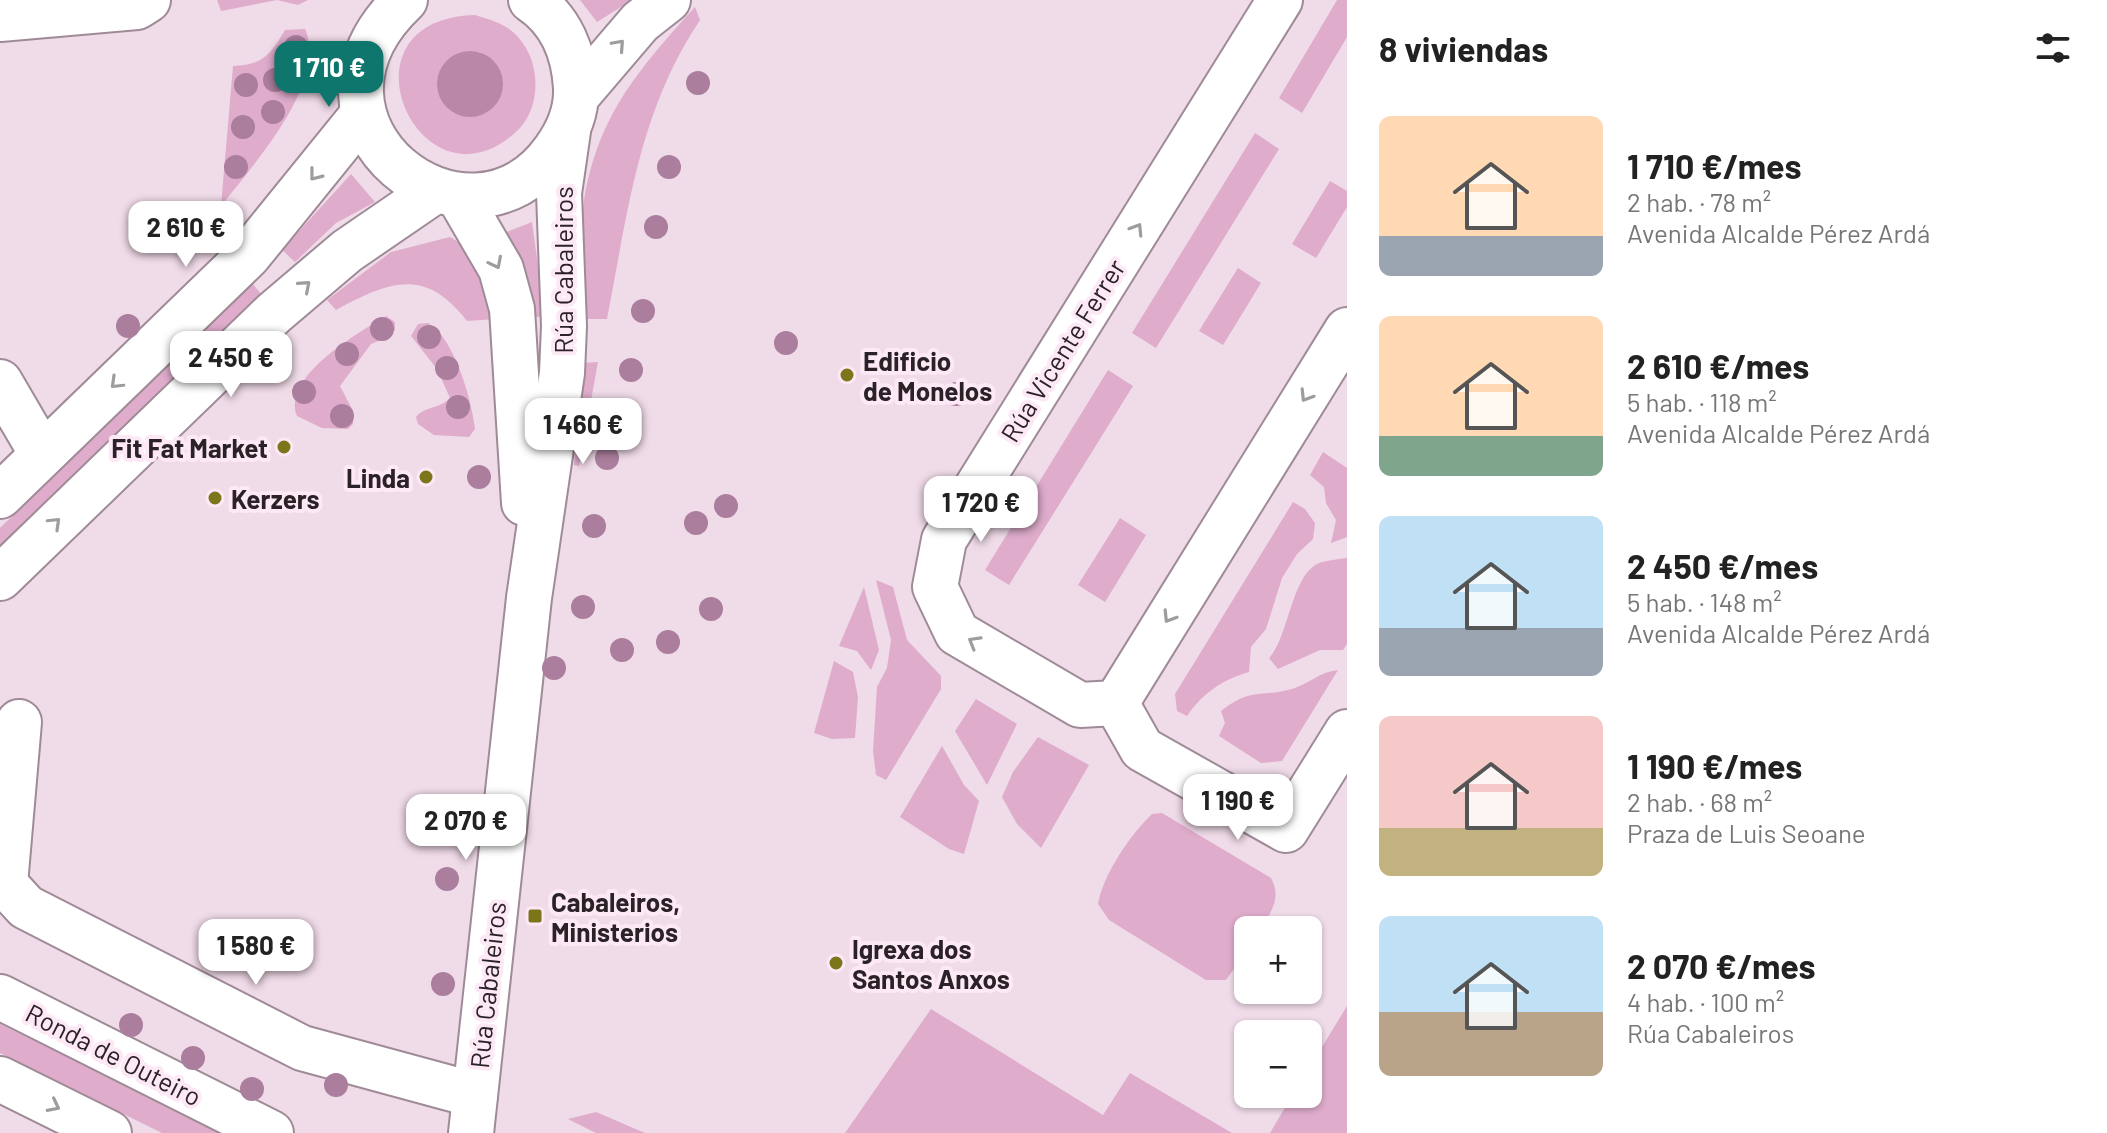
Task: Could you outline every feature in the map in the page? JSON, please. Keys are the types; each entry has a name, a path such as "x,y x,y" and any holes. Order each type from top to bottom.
{"street":[{"path":"0,19 137,7 148,0"},
{"name":"Rúa Cabaleiros","path":"473,1114 529,598 562,373 564,326 559,193 572,114 575,65 563,34 543,8 531,0"},
{"path":"389,8 366,51 360,82 363,114 378,147 403,173 447,193 492,193 523,181 546,163 572,114 640,22 668,0"},
{"name":"Rúa Vicente Ferrer","path":"1116,703 1080,705 957,633 935,587 944,540 1280,0"},
{"path":"0,496 248,256 363,114"},
{"path":"0,578 274,313 347,251 447,193"},
{"name":"Rúa Cabaleiros","path":"447,193 501,269 512,309 529,598"},
{"path":"1347,330 1116,703 1142,749 1286,830 1347,732"},
{"path":"0,382 42,454"},
{"path":"19,722 5,884 26,907 302,1048 473,1114"},
{"name":"Ronda de Outeiro","path":"0,997 271,1133"},
{"path":"0,1079 109,1133"}],"shaded area":[{"path":"217,0 277,0 221,11"},
{"path":"277,0 308,0 298,5"},
{"path":"580,0 632,0 597,22"},
{"path":"1337,0 1347,0 1347,37 1302,113 1279,98"},
{"path":"695,7 700,20 662,91 638,164 607,319 585,319 582,221 597,148 608,122 637,75"},
{"path":"475,15 487,19 514,33 531,59 536,84 531,110 517,131 482,152 449,151 423,135 405,108 399,77 406,47 431,25","holes":["479,52 499,72 502,88 487,112"]},
{"path":"305,29 310,50 297,98 268,146 221,206 233,66 265,57 285,30"},
{"path":"476,51 494,60 501,71 501,97 494,108 483,115 464,117 446,108 439,97 437,78 446,60 457,53"},
{"path":"1255,133 1279,149 1156,348 1132,333"},
{"path":"351,174 375,202 336,223 295,262 282,250"},
{"path":"1330,181 1347,191 1347,207 1316,258 1292,244"},
{"path":"532,222 545,317 529,317 504,233"},
{"path":"450,237 460,243 475,262 497,319 467,321 436,292 406,284 373,292 336,310 327,300 391,252"},
{"path":"1238,268 1261,283 1223,345 1199,331"},
{"path":"252,283 262,295 0,551 0,528"},
{"path":"386,316 395,322 395,330 371,344 340,386 353,411 353,424 348,429 322,428 297,416 295,401 300,386 311,372 341,345"},
{"path":"428,323 446,342 460,371 475,429 469,437 434,435 418,424 416,417 420,413 450,398 437,369 411,336 418,324"},
{"path":"598,362 579,466 574,465 582,363"},
{"path":"1108,370 1133,386 1009,585 985,570"},
{"path":"1323,452 1347,468 1347,537 1331,543 1336,520 1326,503 1324,487 1310,475"},
{"path":"1293,502 1305,509 1315,523 1313,539 1297,554 1282,578 1266,629 1251,647 1249,672 1214,688 1187,716 1177,711 1175,694"},
{"path":"1120,518 1146,535 1105,602 1078,585"},
{"path":"1347,558 1347,644 1343,650 1320,650 1278,669 1269,658 1282,635 1304,578 1322,562"},
{"path":"876,580 893,587 907,640 941,676 941,689 886,780 876,775 873,751 877,687 887,668 891,640"},
{"path":"864,587 879,650 871,670 857,651 839,646"},
{"path":"834,661 853,672 858,697 855,738 832,739 814,733"},
{"path":"1338,670 1282,761 1261,763 1219,736 1225,723 1221,711 1241,699 1292,689"},
{"path":"976,699 1017,724 987,785 955,731"},
{"path":"1038,737 1089,765 1041,848 1017,824 1002,797 1013,772"},
{"path":"942,746 964,785 979,801 964,854 949,849 900,817"},
{"path":"1162,813 1271,878 1275,898 1268,916 1234,916 1234,969 1226,980 1206,980 1109,920 1098,904 1111,868 1152,814"},
{"path":"1347,1006 1347,1133 1270,1133 1285,1108 1322,1108 1322,1047"},
{"path":"931,1009 1103,1115 1130,1073 1232,1133 845,1133"},
{"path":"0,1024 221,1133 162,1133 0,1053"},
{"path":"596,1112 645,1133 596,1133 568,1119"}],"place":[{"name":"Edificio de Monelos","path":"847,375"},
{"name":"Fit Fat Market","path":"284,447"},
{"name":"Linda","path":"426,477"},
{"name":"Kerzers","path":"215,498"},
{"name":"Cabaleiros, Ministerios","path":"535,916"},
{"name":"Igrexa dos Santos Anxos","path":"836,963"}]}
